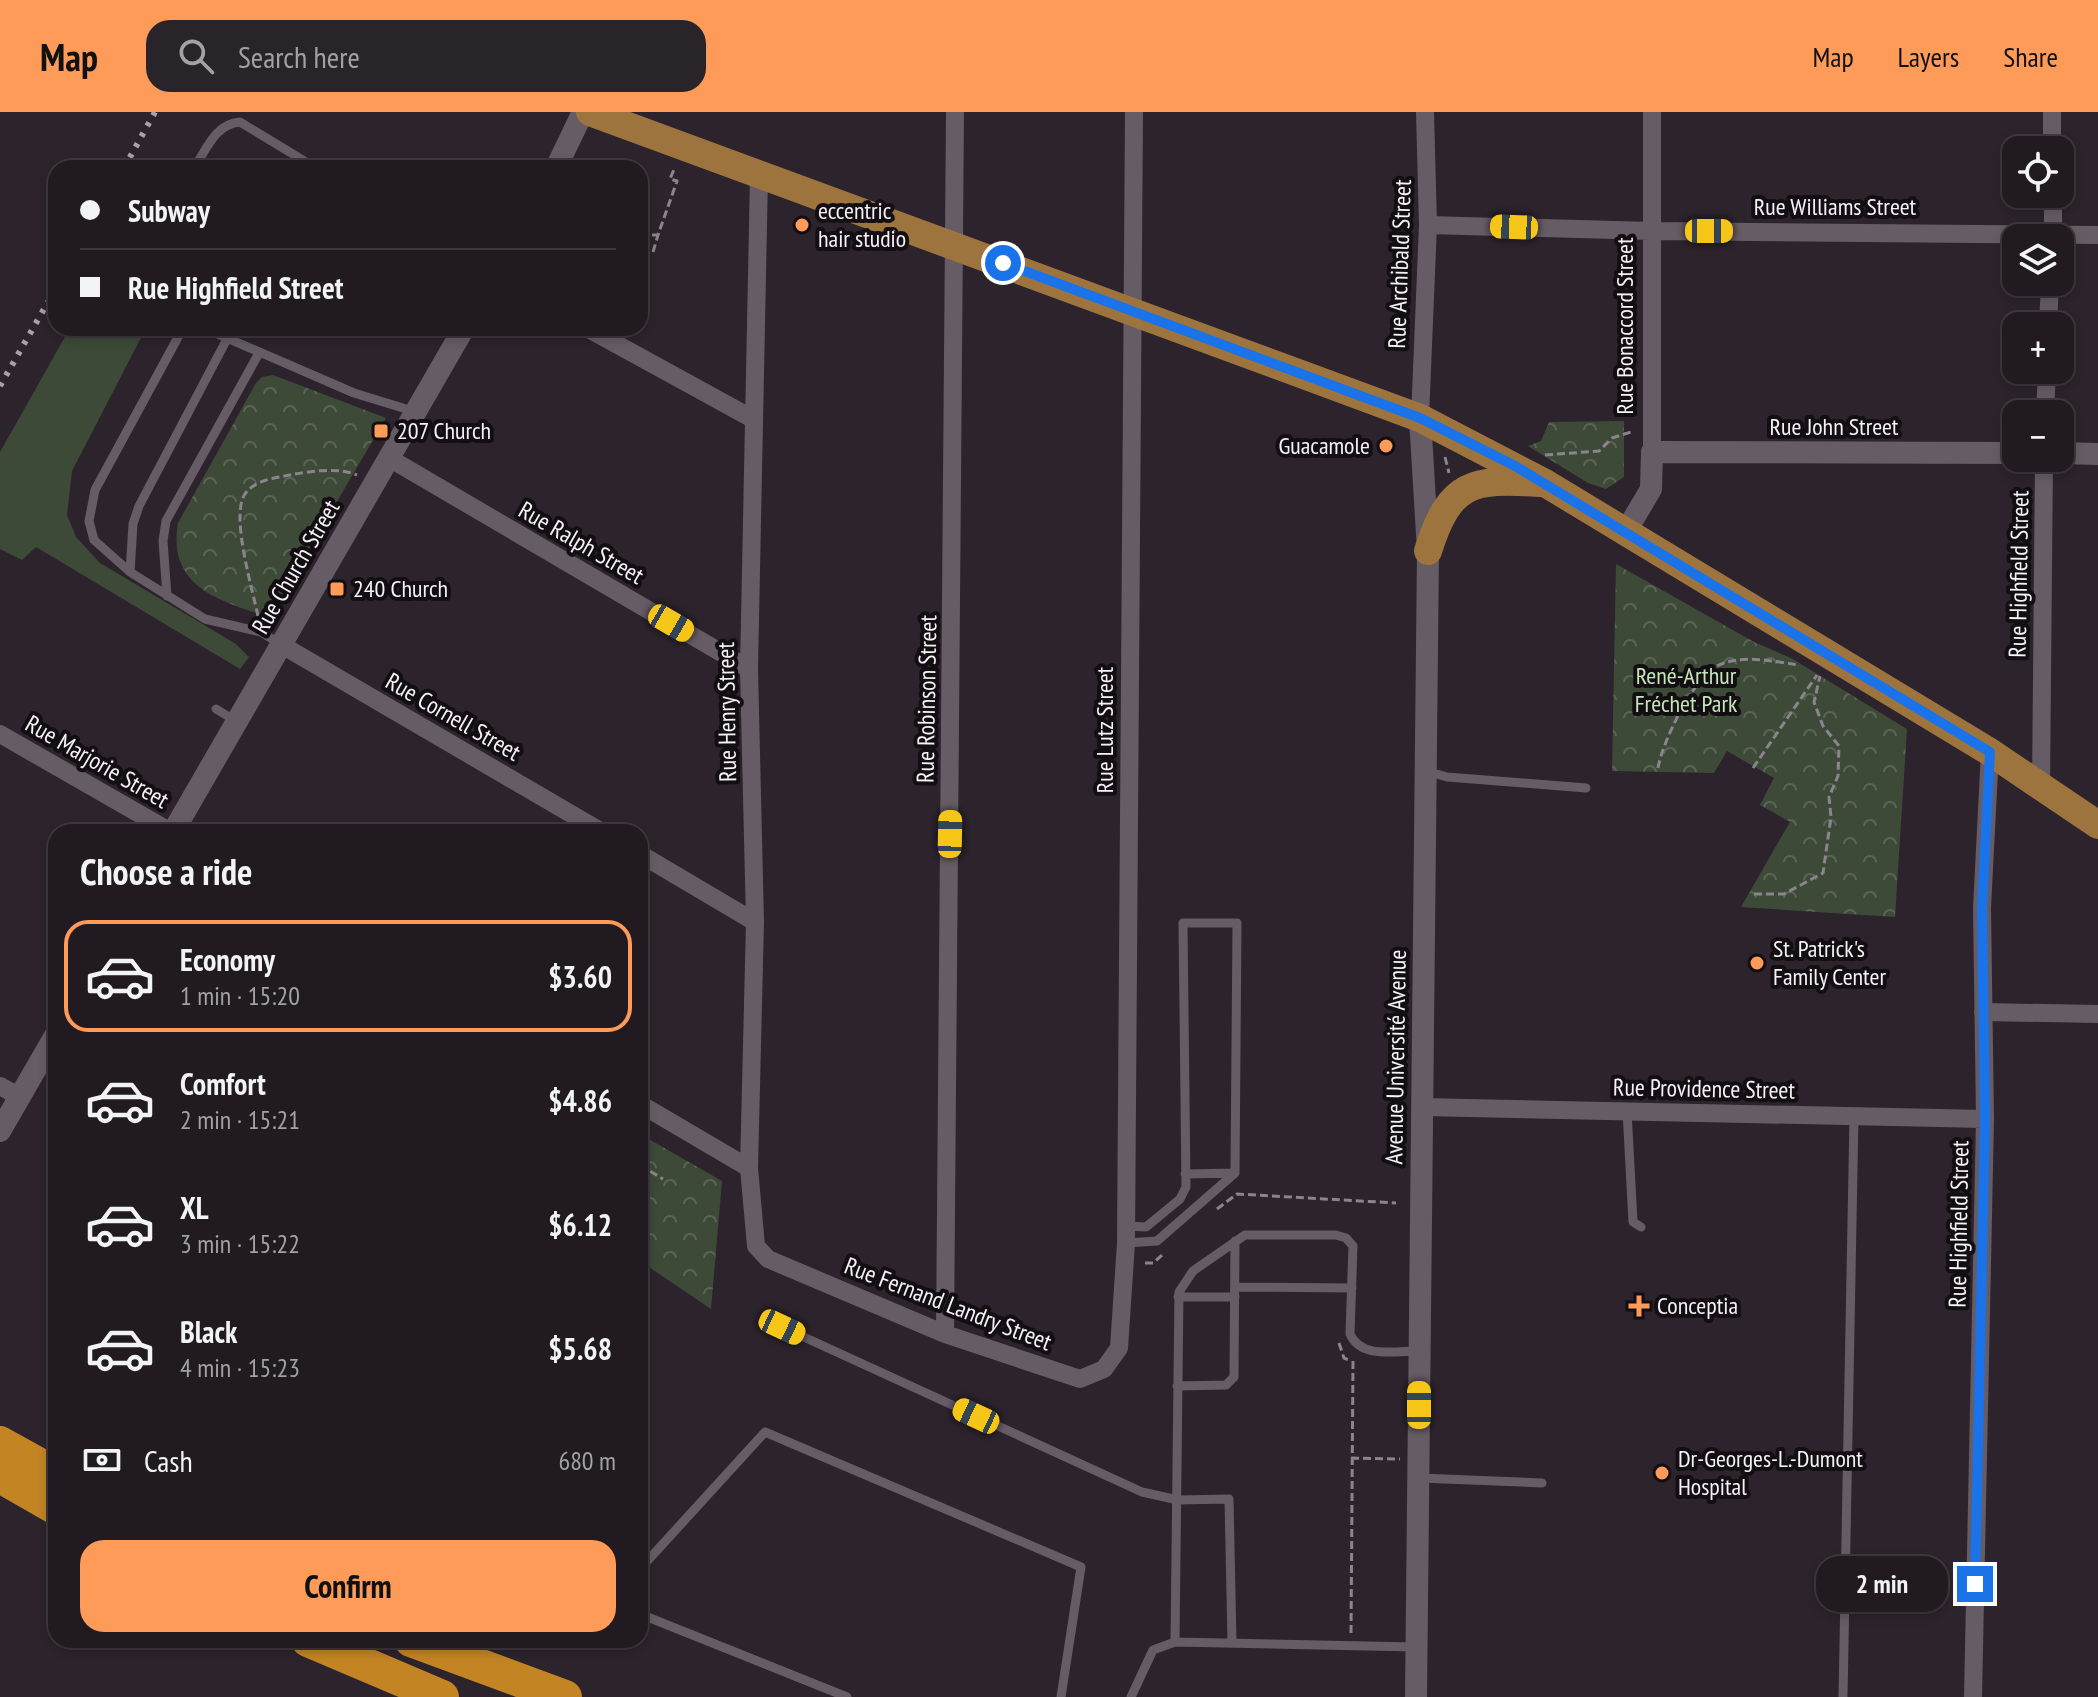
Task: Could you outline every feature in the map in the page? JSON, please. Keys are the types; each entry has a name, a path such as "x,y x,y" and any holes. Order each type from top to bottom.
{"highway":[{"path":"0,1443 48,1470"},
{"path":"0,1476 48,1503"},
{"path":"322,1648 411,1697"},
{"path":"325,1648 442,1697"},
{"path":"418,1648 522,1697"},
{"path":"433,1648 565,1697"}],"main road":[{"path":"590,112 1420,418 1541,470 1625,533 1990,752 2098,825"},
{"path":"1428,551 1437,524 1452,498 1489,480 1541,470"}],"street":[{"path":"560,160 583,112"},
{"name":"Rue Robinson Street","path":"945,1334 955,112"},
{"name":"Rue Lutz Street","path":"1119,1348 1126,1235 1134,112"},
{"name":"Rue Archibald Street","path":"1420,418 1428,225 1425,112"},
{"name":"Rue Bonaccord Street","path":"1625,533 1651,489 1652,112"},
{"path":"2052,112 2052,136"},
{"name":"Rue Henry Street","path":"756,1246 749,1168 755,922 749,669 759,176"},
{"name":"Rue Williams Street","path":"1428,225 2002,235"},
{"name":"Rue Williams Street","path":"2074,236 2098,235"},
{"name":"Rue Church Street","path":"177,824 459,336"},
{"path":"602,336 753,419"},
{"name":"Avenue Université Avenue","path":"1416,1697 1428,551 1420,418"},
{"name":"Rue John Street","path":"1652,452 2002,453"},
{"path":"2074,453 2098,454"},
{"name":"Rue Ralph Street","path":"389,458 749,669"},
{"name":"Rue Highfield Street","path":"2041,786 2044,472"},
{"name":"Rue Cornell Street","path":"280,644 588,824"},
{"name":"Rue Marjorie Street","path":"0,734 158,824"},
{"name":"Rue Highfield Street","path":"1973,1697 1985,1119 1982,908 1990,752"},
{"path":"648,859 755,922"},
{"path":"1983,1012 2098,1014"},
{"path":"0,1131 10,1091 48,1044"},
{"name":"Rue Providence Street","path":"1422,1107 1985,1119"},
{"path":"648,1109 749,1168"},
{"name":"Rue Fernand Landry Street","path":"756,1246 768,1259 945,1334 1080,1379 1104,1369 1119,1348"}],"lane":[{"path":"199,160 219,129 228,123 240,122 303,160"},
{"path":"179,336 102,474 90,508 94,540 130,572 205,619 261,632 280,644"},
{"path":"221,336 354,393 416,412"},
{"path":"130,572 133,524 139,506 227,339"},
{"path":"167,596 163,541 166,521 259,353"},
{"path":"216,709 236,721"},
{"path":"1426,771 1447,777 1586,788"},
{"path":"1183,923 1237,923 1235,1173 1157,1241 1126,1235 1146,1227 1180,1199 1186,1187 1183,923"},
{"path":"1627,1111 1633,1222 1641,1227"},
{"path":"1843,1697 1854,1116"},
{"path":"1185,1174 1235,1173"},
{"path":"1175,1642 1178,1297 1193,1271 1245,1235 1336,1235 1346,1238 1353,1246 1350,1334 1355,1344 1364,1350 1419,1351"},
{"path":"1177,1386 1226,1385 1234,1377 1235,1241"},
{"path":"1178,1297 1352,1288"},
{"path":"782,1327 1142,1492 1178,1500 1229,1499 1232,1642"},
{"path":"648,1560 765,1432 1081,1567 1061,1697"},
{"path":"1420,1468 1542,1483"},
{"path":"648,1617 847,1697"},
{"path":"1131,1697 1153,1650 1175,1642 1416,1647"}],"path":[{"path":"653,252 677,181 670,179 675,167"},
{"path":"648,235 658,235"},
{"path":"1541,470 1599,451 1612,438 1634,431"},
{"path":"1443,449 1451,478"},
{"path":"261,632 241,533 239,508 245,493 263,480 301,473 346,470 375,483"},
{"path":"1658,768 1661,750 1687,700 1716,666 1756,659 1808,667"},
{"path":"1753,768 1821,669 1814,702 1823,726 1839,746 1838,776 1829,797 1831,817 1823,873 1784,894 1754,894"},
{"path":"648,1170 663,1179"},
{"path":"1215,1212 1237,1194 1396,1203"},
{"path":"1125,1263 1153,1263 1165,1252"},
{"path":"1351,1622 1353,1361"},
{"path":"1351,1458 1420,1468"}],"green space":[{"path":"65,336 142,336 72,471 67,515 76,537 100,563 236,644 249,657 240,669 36,547 22,560 0,549 0,452"},
{"path":"273,375 386,418 269,617 232,605 201,588 189,577 177,545 178,523 256,383 262,377"},
{"path":"1624,421 1624,477 1606,489 1588,483 1528,446 1541,441 1549,422"},
{"name":"René-Arthur Fréchet Park","path":"1616,564 1754,642 1791,658 1907,729 1895,917 1741,907 1790,822 1760,805 1774,778 1727,751 1714,773 1612,771"},
{"path":"648,1139 722,1181 711,1309 648,1266"}],"railway":[{"path":"128,160 155,112"},
{"path":"0,386 48,302"}],"place":[{"name":"eccentric hair studio","path":"802,225"},
{"name":"207 Church","path":"381,431"},
{"name":"Guacamole","path":"1386,446"},
{"name":"240 Church","path":"337,589"},
{"name":"St. Patrick's Family Center","path":"1757,963"},
{"name":"Conceptia","path":"1639,1306"},
{"name":"Dr-Georges-L.-Dumont Hospital","path":"1662,1473"}],"route":[{"path":"1003,263 1420,418 1515,466 1990,752 1982,908 1985,1119 1975,1584"}]}
